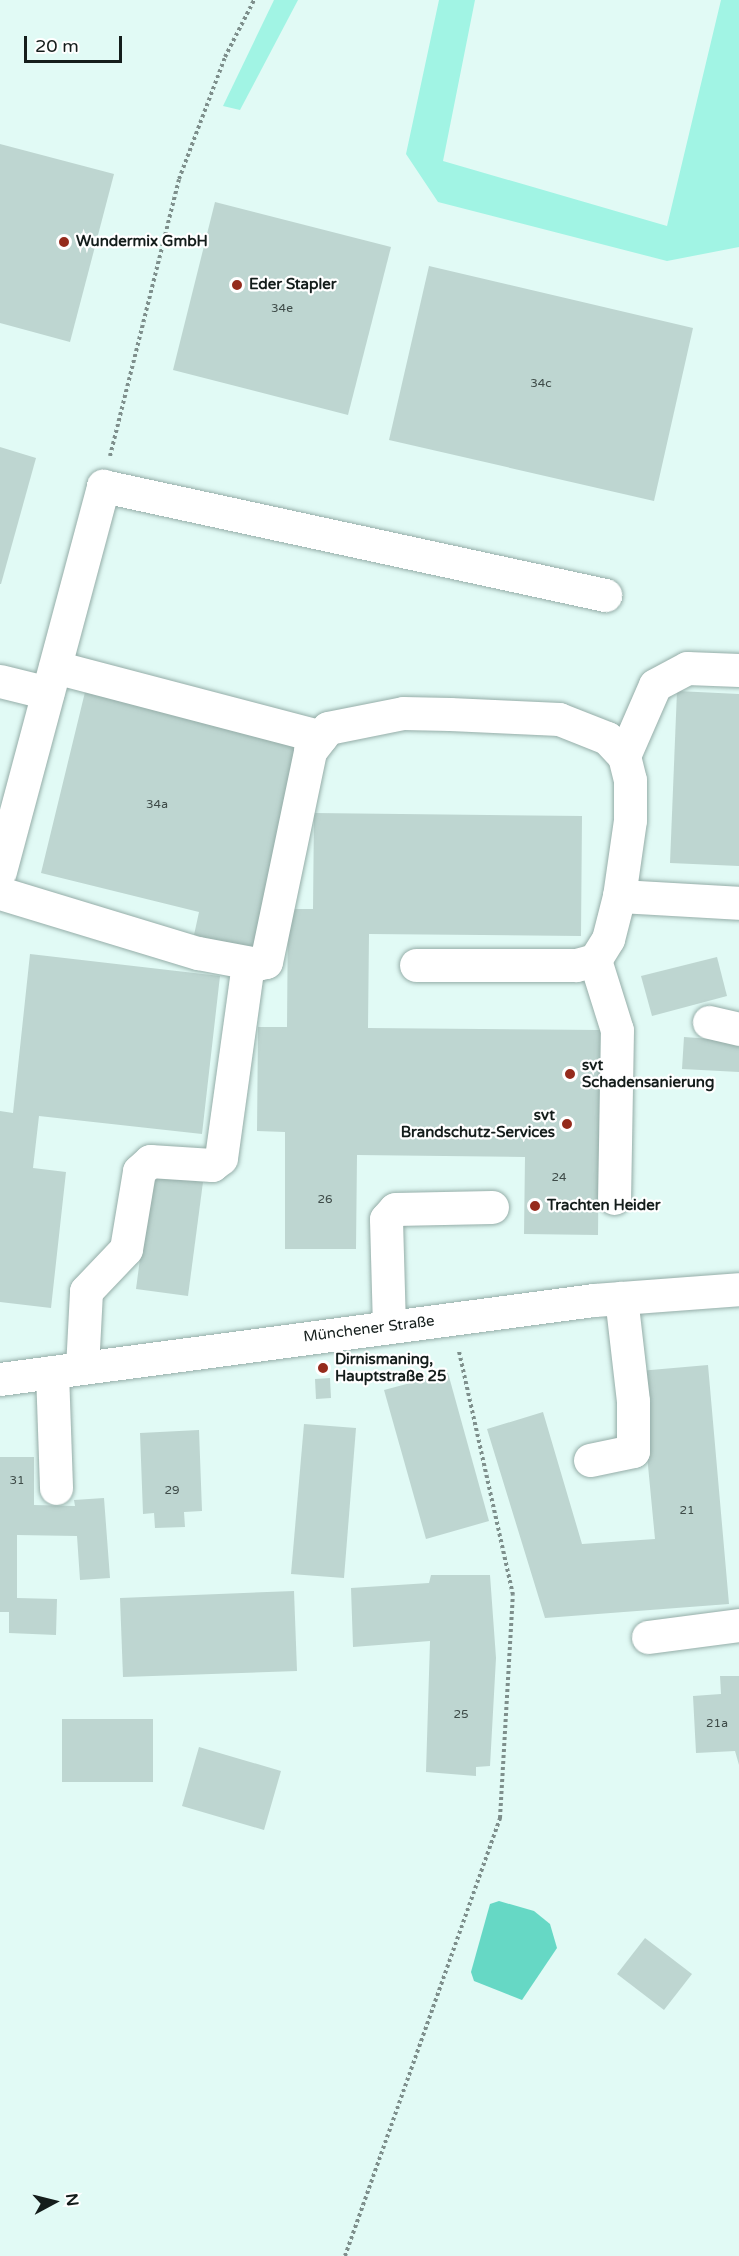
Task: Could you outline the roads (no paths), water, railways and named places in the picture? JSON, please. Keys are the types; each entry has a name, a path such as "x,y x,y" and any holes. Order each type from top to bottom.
{"main road":[{"path":"0,871 103,486 605,595"},
{"path":"624,756 655,686 687,668 739,670"},
{"path":"0,681 51,680 321,737"},
{"path":"0,893 248,963 266,962 310,751 321,737 351,721 403,713 559,719 607,738 624,756 630,780 630,820 619,896 608,939 595,960 576,965 416,965"},
{"path":"619,896 739,903"},
{"path":"595,960 617,1030 614,1198"},
{"path":"56,1488 67,1370 86,1290 126,1249 139,1171 150,1161 212,1165 221,1158 248,963"},
{"path":"389,1327 386,1219 395,1209 492,1207"},
{"name":"Münchener Straße","path":"0,1379 452,1318 621,1298 739,1289"},
{"path":"590,1460 633,1451 633,1401 621,1298"},
{"path":"648,1637 739,1625"}],"place":[{"name":"Wundermix GmbH","path":"64,242"},
{"name":"Eder Stapler","path":"237,285"},
{"name":"svt Schadensanierung","path":"570,1074"},
{"name":"svt Brandschutz-Services","path":"567,1124"},
{"name":"Trachten Heider","path":"535,1206"},
{"name":"Dirnismaning, Hauptstraße 25","path":"323,1368"}]}
